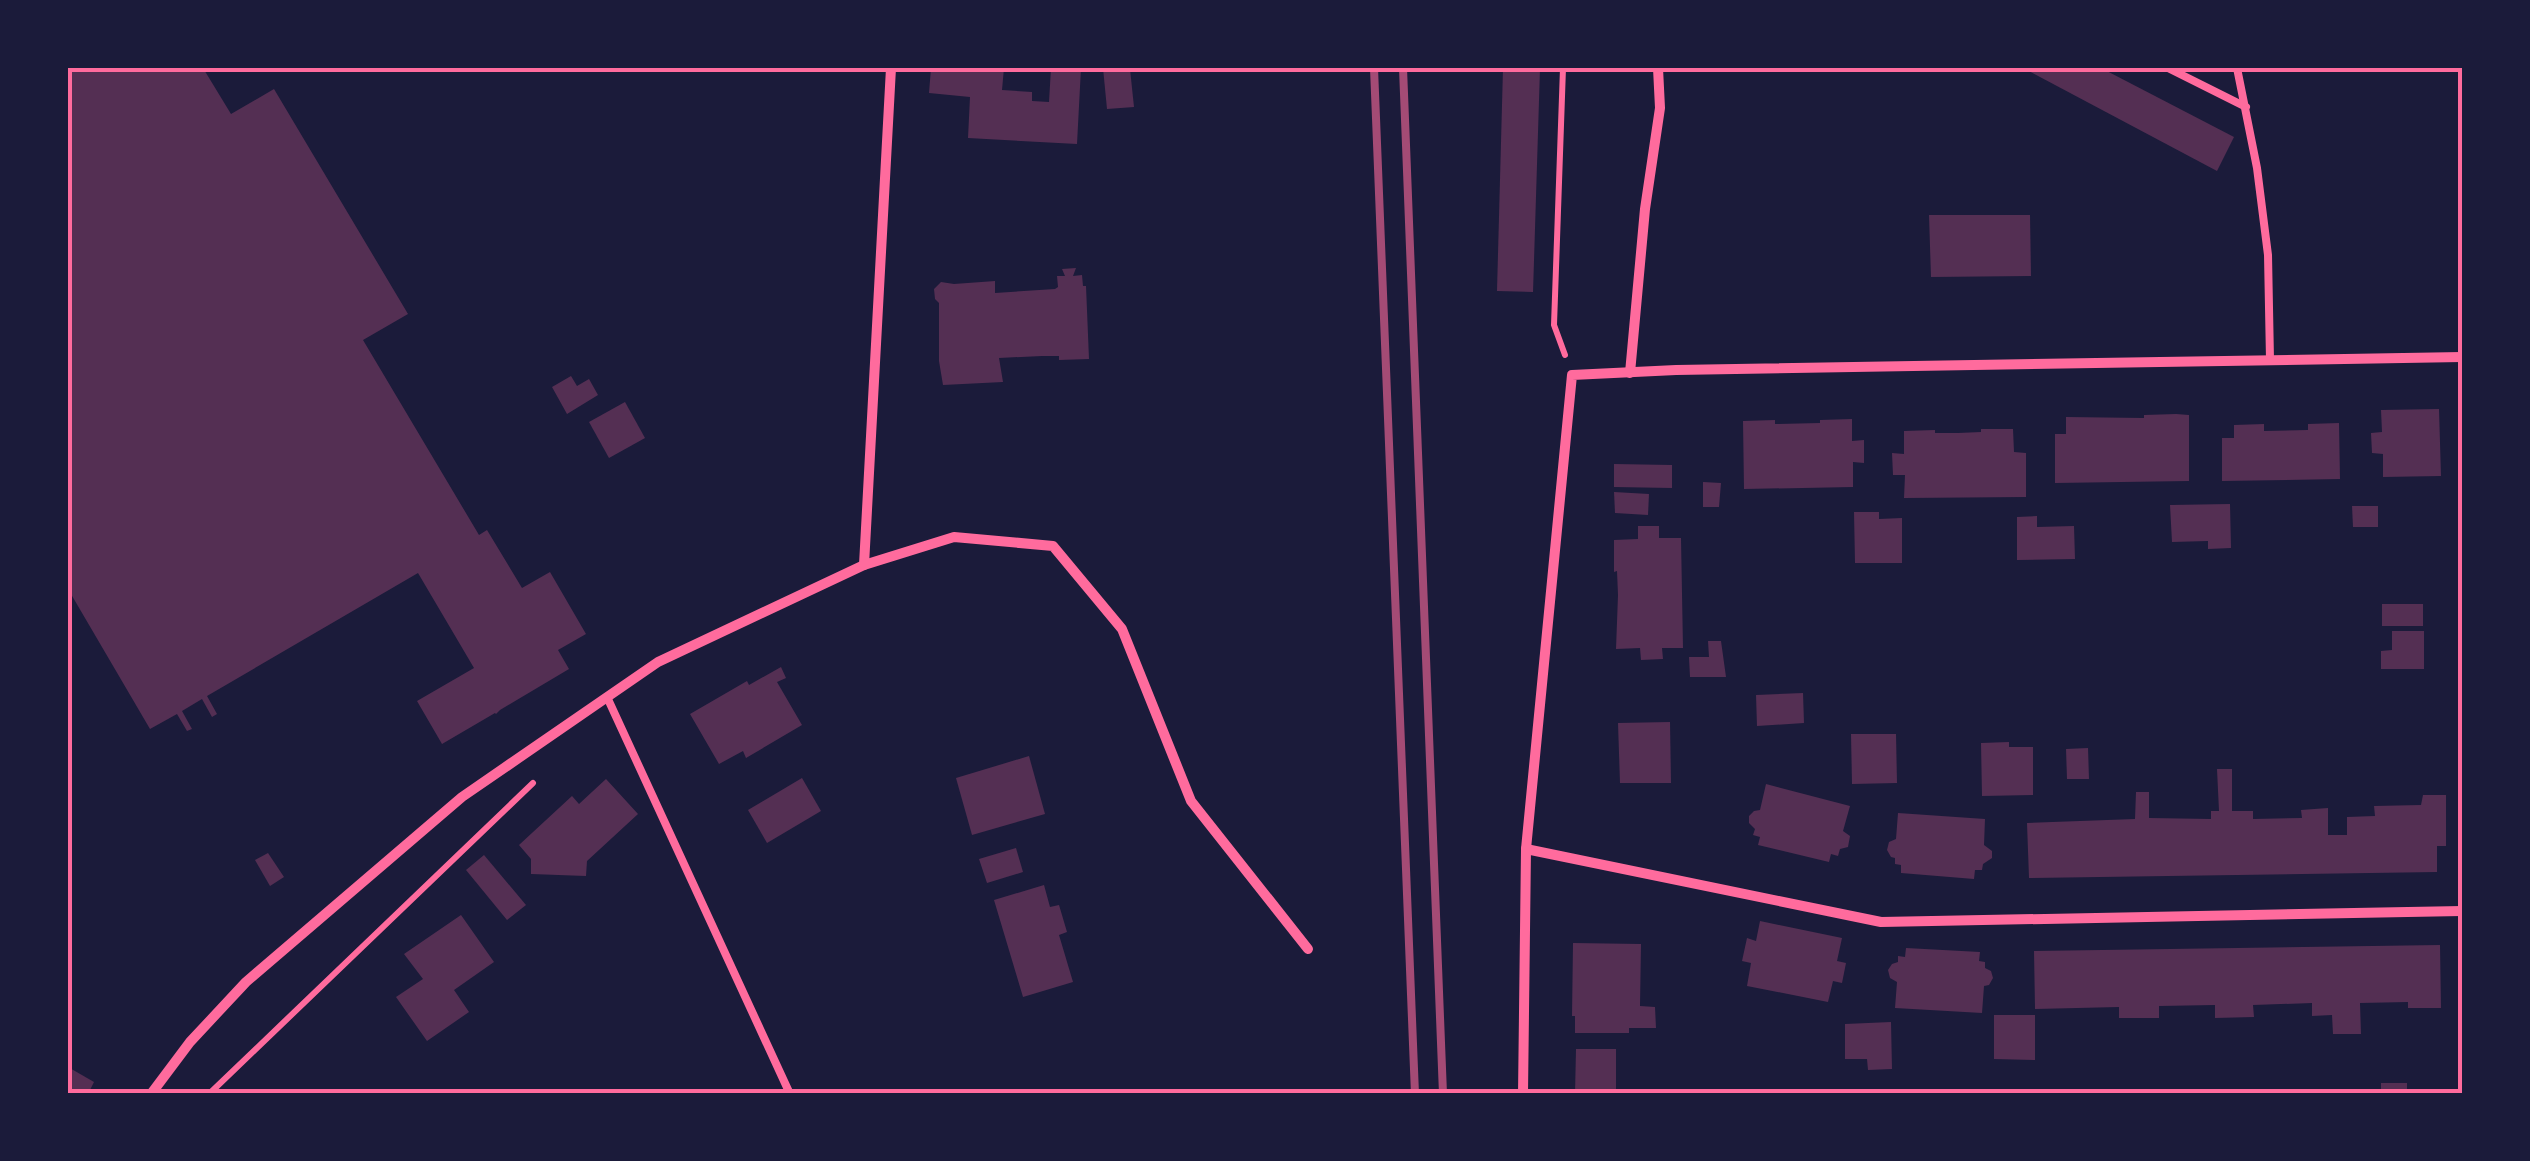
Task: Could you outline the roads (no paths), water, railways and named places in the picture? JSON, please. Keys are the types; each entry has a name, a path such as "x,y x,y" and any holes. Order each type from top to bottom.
{"street":[{"path":"864,565 891,68"},
{"path":"1630,372 1645,209 1660,108 1658,68"},
{"path":"1523,1094 1526,850 1572,375 2462,357"},
{"path":"151,1094 190,1042 246,982 462,798 607,697 658,662 864,565 954,537 1052,546 1122,628 1191,801 1308,949"},
{"path":"1526,850 1880,922 2462,912"}],"lane":[{"path":"2168,68 2246,106"},
{"path":"2237,68 2257,168 2268,255 2270,360"},
{"path":"607,697 790,1094"}],"railway":[{"path":"1374,68 1415,1094"},
{"path":"1403,68 1443,1094"}]}
